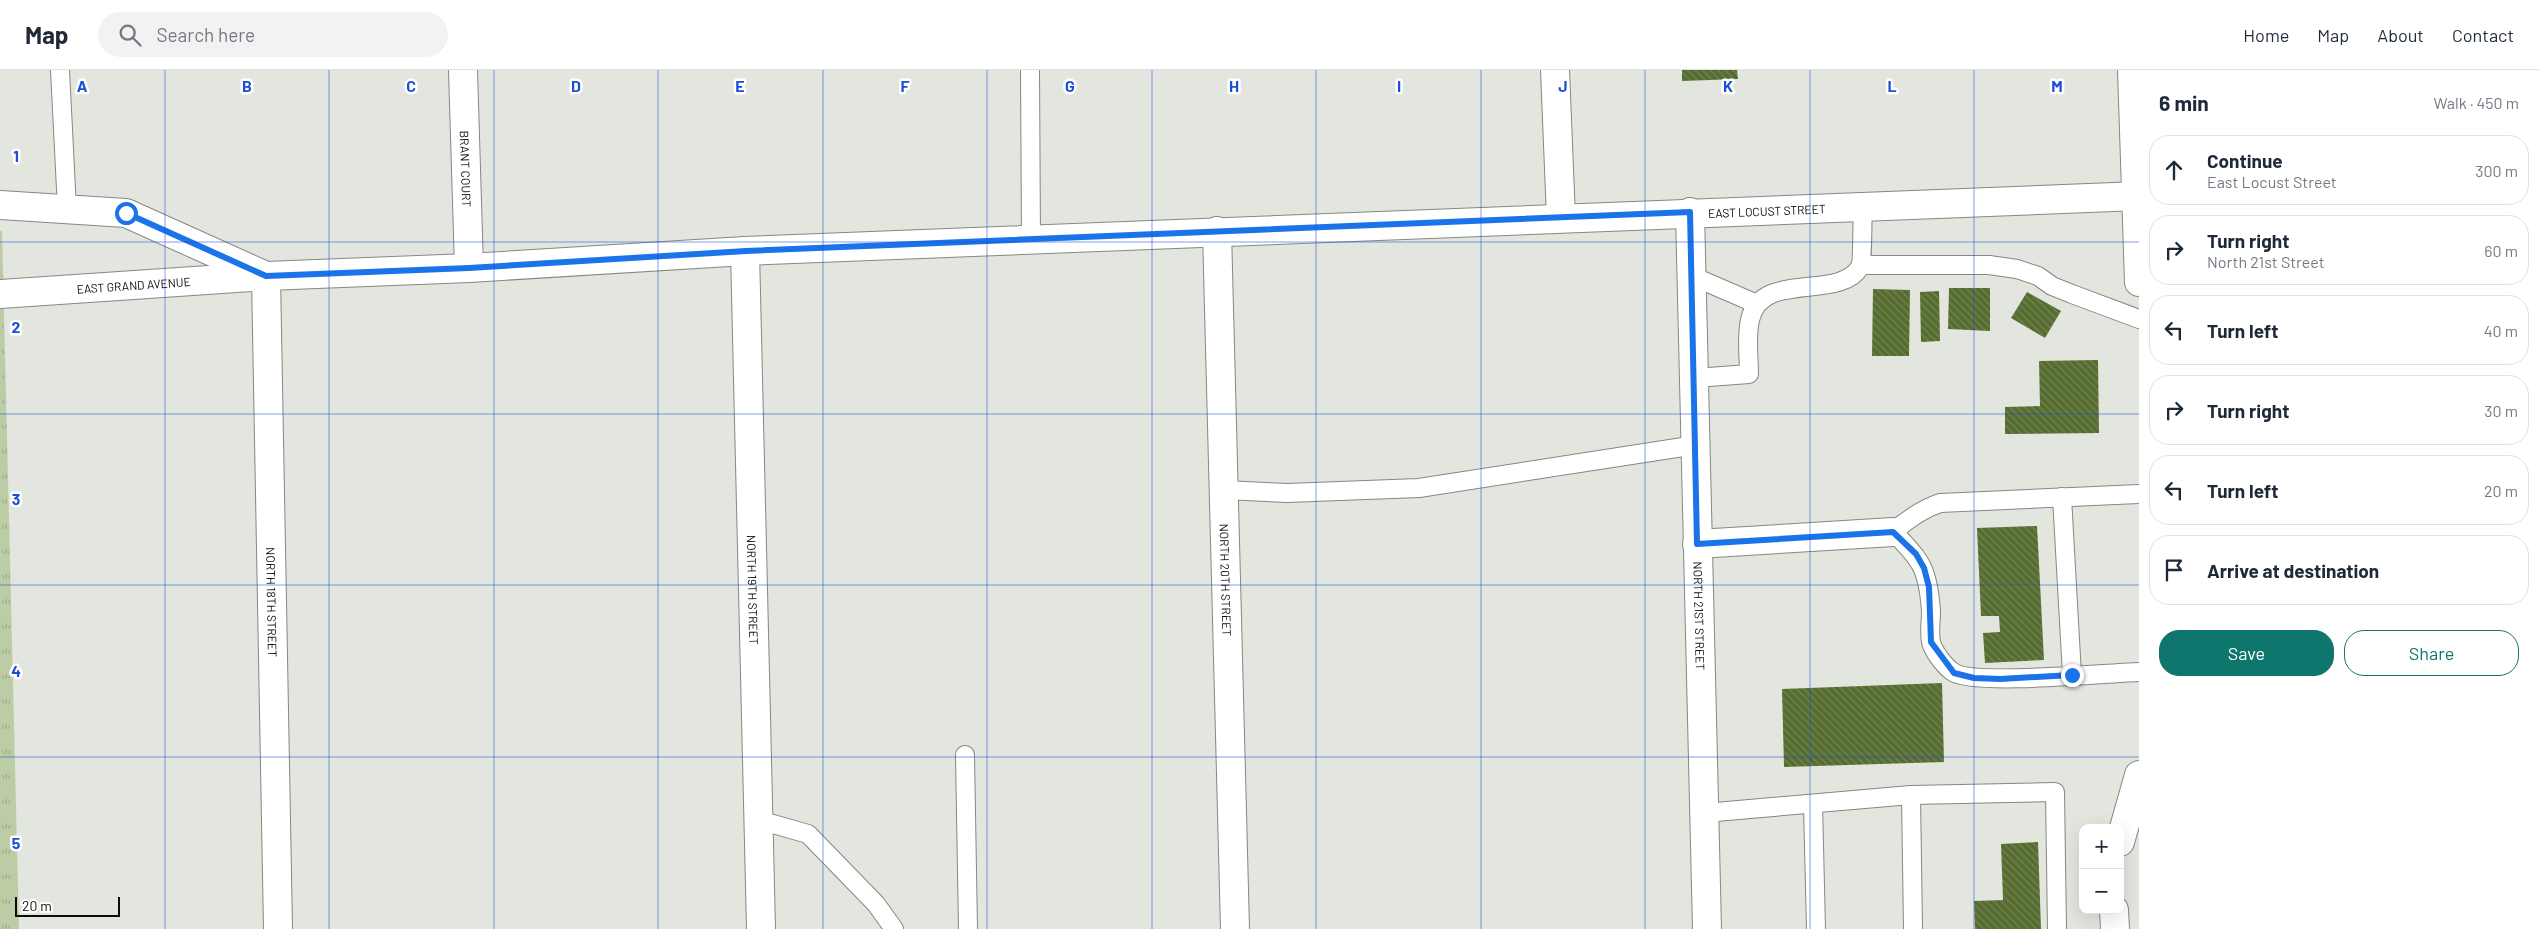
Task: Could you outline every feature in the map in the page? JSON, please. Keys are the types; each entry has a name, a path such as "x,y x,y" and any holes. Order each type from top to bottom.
{"street":[{"name":"BRANT COURT","path":"463,70 469,268"},
{"path":"1555,70 1561,218"},
{"path":"2132,70 2139,282"},
{"name":"EAST LOCUST STREET","path":"0,205 126,213 266,276 469,268 746,251 1690,212 2137,196"},
{"name":"NORTH 21ST STREET","path":"1690,212 1707,929"},
{"name":"NORTH 20TH STREET","path":"1217,231 1235,929"},
{"name":"NORTH 19TH STREET","path":"746,251 762,929"},
{"name":"EAST GRAND AVENUE","path":"0,294 266,276"},
{"name":"NORTH 18TH STREET","path":"266,276 278,929"},
{"path":"1697,544 1893,532"},
{"path":"2124,828 2139,775"},
{"path":"2114,914 2115,929"}],"lane":[{"path":"60,70 67,209"},
{"path":"1030,70 1031,239"},
{"path":"1695,378 1749,374 1750,320 1756,304 1772,293 1802,286 1831,284 1852,276 1861,265 1863,206"},
{"path":"1861,265 1989,265 2017,269 2038,276 2065,291 2139,319"},
{"path":"1692,276 1756,304"},
{"path":"1224,490 1287,493 1419,488 1696,445"},
{"path":"2139,494 1940,503 1908,518 1893,532 1916,554 1924,568 1929,587 1931,642 1954,673 1974,678 2000,679 2139,672"},
{"path":"2062,497 2072,675"},
{"path":"965,755 968,929"},
{"path":"1704,813 1911,795 2055,792 2057,929"},
{"path":"1911,795 1913,929"},
{"path":"1813,804 1816,929"},
{"path":"759,820 808,834 876,904 894,929"}],"green space":[{"path":"0,231 2,231 19,929 0,929"}],"building":[{"path":"1682,70 1737,70 1738,79 1682,81"},
{"path":"1949,288 1990,288 1990,331 1948,329"},
{"path":"1873,289 1910,290 1909,356 1872,356"},
{"path":"1939,291 1940,341 1921,342 1920,292"},
{"path":"2027,292 2061,311 2045,338 2011,318"},
{"path":"2098,360 2099,433 2005,434 2005,407 2040,406 2039,361"},
{"path":"2037,526 2044,660 1985,663 1983,633 2000,632 1999,616 1981,616 1977,528"},
{"path":"1942,683 1944,762 1784,767 1782,689"},
{"path":"2038,842 2041,929 1975,929 1974,901 2003,900 2001,844"}],"route":[{"path":"126,213 266,276 469,268 746,251 1690,212 1697,544 1893,532 1916,554 1924,568 1929,587 1931,642 1942,660 1954,673 1974,678 2000,679 2072,675"}]}
